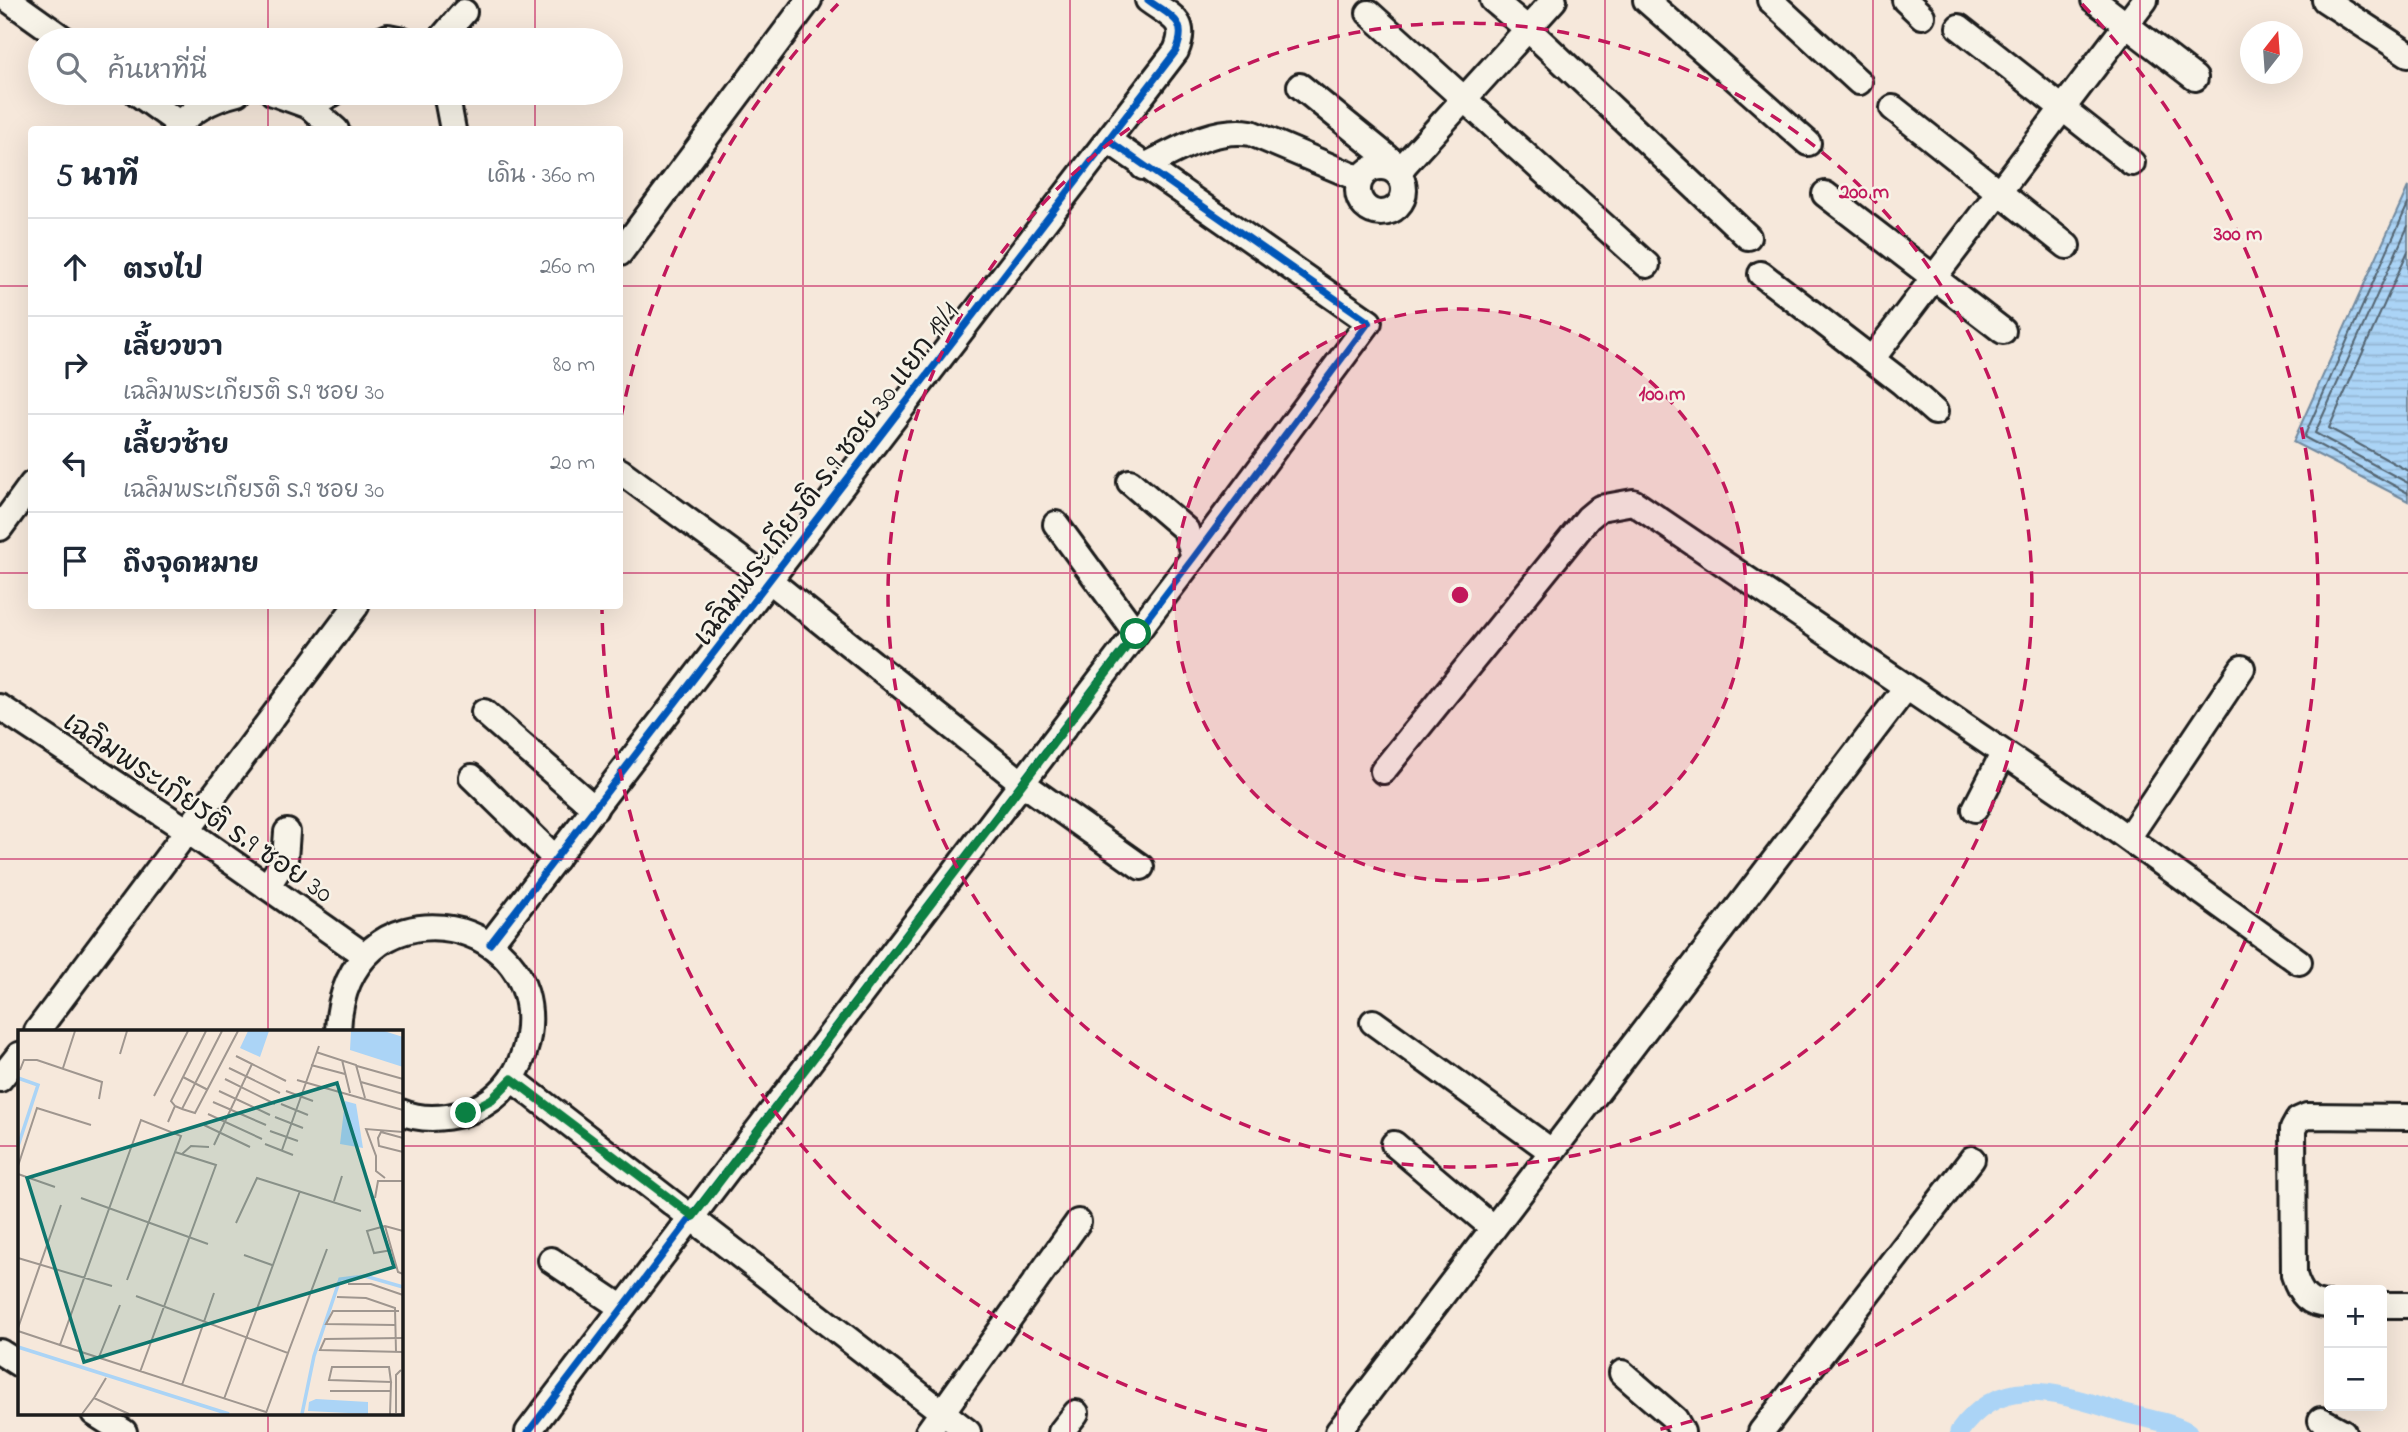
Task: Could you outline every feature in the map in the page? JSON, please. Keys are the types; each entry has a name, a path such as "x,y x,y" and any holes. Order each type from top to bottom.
{"street":[{"path":"9,0 48,28"},
{"path":"623,249 809,0"},
{"name":"เฉลิมพระเกียรติ ร.9 ซอย 30 แยก 19/1","path":"489,944 1176,51 1183,34 1179,23 1148,0"},
{"path":"1493,0 1529,30 1748,237"},
{"path":"1399,171 1554,0"},
{"path":"1646,0 1808,143"},
{"path":"1770,0 1859,82"},
{"path":"2094,0 2196,78"},
{"path":"1872,359 1933,275 2145,0"},
{"path":"2325,0 2408,54"},
{"path":"450,28 464,12"},
{"path":"1369,13 1647,265"},
{"path":"1959,27 2132,163"},
{"path":"1300,86 1399,171 1404,187 1401,202 1395,208 1381,213 1366,208 1361,202 1358,186 1360,179 1377,167 1399,171"},
{"path":"151,105 176,126"},
{"path":"178,126 205,105"},
{"path":"448,105 452,126"},
{"path":"309,106 332,126"},
{"path":"1894,108 2067,247"},
{"path":"1143,167 1195,142 1233,130 1251,133 1360,179"},
{"path":"528,1432 1195,557 1369,322 1143,167 1108,139"},
{"path":"1825,194 2003,331"},
{"path":"1761,274 1872,359 1935,412"},
{"path":"623,473 769,580 1021,782 1141,867"},
{"path":"1130,482 1186,530 1195,557"},
{"path":"0,528 28,490"},
{"path":"1383,771 1588,518 1600,509 1614,504 1633,502 2128,838 2300,961"},
{"path":"1056,524 1136,634"},
{"path":"38,1030 354,609"},
{"path":"2128,838 2242,668"},
{"path":"1338,1432 1905,689"},
{"name":"เฉลิมพระเกียรติ ร.9 ซอย 30","path":"0,707 186,829 364,955"},
{"path":"484,712 595,809"},
{"path":"1975,809 2003,754"},
{"path":"472,777 556,859"},
{"path":"267,887 285,859 287,832"},
{"path":"338,1030 339,1005 348,978 364,955 386,939 411,929 438,927 465,932 489,944 511,965 525,992 530,1022 526,1052 512,1079 492,1099 466,1113 437,1118 402,1112"},
{"path":"1373,1022 1551,1151"},
{"path":"0,1079 18,1056"},
{"path":"512,1079 693,1216 936,1423 968,1432"},
{"path":"2324,1305 2315,1305 2306,1297 2299,1290 2294,1275 2293,1129 2298,1120 2307,1116 2408,1117"},
{"path":"1394,1144 1493,1228"},
{"path":"1761,1432 1972,1159"},
{"path":"936,1423 1078,1222"},
{"path":"551,1260 621,1307"},
{"path":"2387,1305 2408,1305"},
{"path":"0,1352 18,1363"},
{"path":"1622,1373 1675,1419 1682,1432"},
{"path":"97,1414 125,1424"},
{"path":"2320,1420 2343,1432"}],"water":[{"path":"2408,187 2408,501 2293,442"}],"waterway":[{"path":"1959,1432 1976,1413 1994,1400 2034,1392 2077,1399 2164,1422 2188,1432"}],"cycle path":[{"path":"490,944 1176,51 1180,32 1176,20 1148,0"},
{"path":"528,1432 1194,557 1369,322 1108,140"}],"route":[{"path":"466,1113 492,1099 512,1079 693,1216 1136,634"}]}
